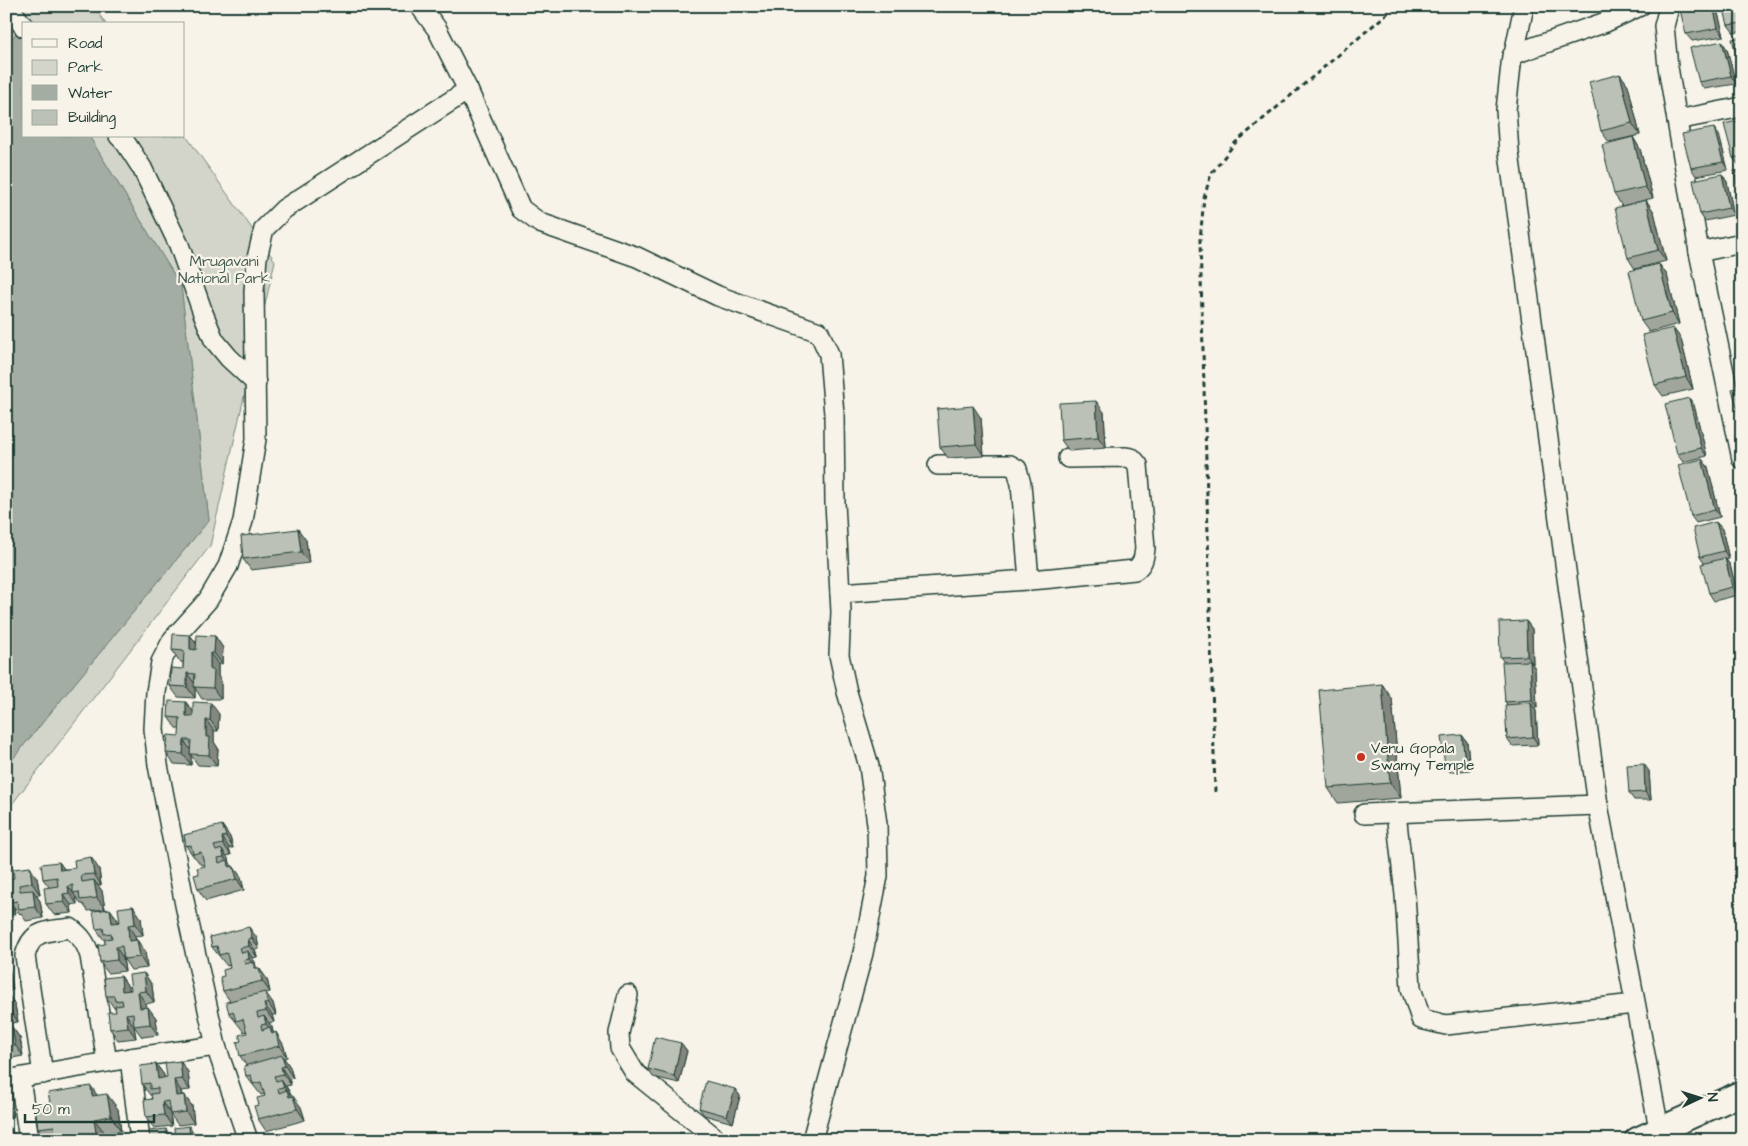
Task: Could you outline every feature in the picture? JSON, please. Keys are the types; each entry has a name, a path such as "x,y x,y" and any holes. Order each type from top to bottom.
{"main road":[{"path":"1637,1140 1742,1092"}],"street":[{"path":"8,6 22,24"},
{"path":"420,6 437,29 468,90 521,209 540,222 637,257 718,296 819,332 829,354 834,406 835,503 841,612 839,655 847,692 869,766 877,824 878,876 862,953 812,1140"},
{"path":"1524,6 1512,56 1506,110 1509,153 1598,805 1659,1129"},
{"path":"1514,54 1606,22 1640,6"},
{"path":"1668,8 1664,35 1677,120 1699,252 1734,377 1742,459"},
{"path":"248,1140 216,1046 185,905 158,765 154,729 156,692 161,662 173,639 208,600 228,566 243,521 256,439 254,291 256,258 264,229 284,209 468,90"},
{"path":"1677,120 1742,107"},
{"path":"121,138 142,168 179,245 214,340 229,358 256,382"},
{"path":"1699,252 1742,243"},
{"path":"840,594 1135,570 1141,566 1144,558 1138,465 1132,458 1126,457 1068,458"},
{"path":"938,465 1010,465 1017,469 1021,484 1029,580"},
{"path":"1364,814 1598,805"},
{"path":"1396,813 1405,895 1411,988 1421,1018 1446,1025 1634,1004"},
{"path":"43,1074 25,956 28,944 34,937 42,933 70,928 80,935 86,944 90,956 107,1062"},
{"path":"628,994 619,1033 620,1048 635,1073 713,1136 715,1140"},
{"path":"29,1140 13,1079 130,1058 216,1046"},
{"path":"130,1058 140,1140"}],"path":[{"path":"1215,792 1200,240 1204,198 1211,174 1235,143 1396,6"}],"green space":[{"path":"6,6 93,6 105,22 22,22 22,26 6,46"},
{"name":"Mrugavani National Park","path":"185,134 275,261 210,546 6,812 6,767 209,520 181,286 90,138 185,138"}],"water":[{"path":"22,26 22,138 90,138 181,286 209,520 6,767 6,46"}],"building":[{"path":"1679,6 1713,6 1718,28 1686,34"},
{"path":"1723,6 1742,6 1742,23 1728,25"},
{"path":"1742,37 1742,73 1741,73 1732,39"},
{"path":"1722,41 1731,76 1699,82 1690,48"},
{"path":"1620,74 1632,123 1601,131 1589,82"},
{"path":"1742,120 1742,156 1733,158 1724,124"},
{"path":"1714,128 1723,162 1691,168 1682,134"},
{"path":"1633,137 1645,187 1614,194 1602,145"},
{"path":"1742,170 1742,205 1741,205 1734,171"},
{"path":"1722,174 1729,208 1700,214 1693,180"},
{"path":"1646,200 1658,250 1628,258 1615,208"},
{"path":"1659,264 1672,313 1641,321 1629,271"},
{"path":"1673,328 1686,377 1655,385 1642,335"},
{"path":"1742,387 1742,422 1741,422 1732,389"},
{"path":"1689,398 1701,448 1677,454 1665,404"},
{"path":"1096,401 1098,437 1061,440 1059,403"},
{"path":"973,406 976,444 940,447 937,409"},
{"path":"1702,459 1715,510 1691,516 1678,465"},
{"path":"1716,522 1724,551 1700,557 1693,528"},
{"path":"298,529 301,552 243,559 241,536"},
{"path":"1725,558 1732,587 1709,593 1701,564"},
{"path":"1526,621 1527,656 1500,657 1499,622"},
{"path":"173,634 190,635 190,649 196,650 197,635 215,636 214,653 210,653 210,670 214,670 213,688 194,687 195,674 187,673 187,687 170,686 171,668 183,669 184,651 172,650"},
{"path":"1530,661 1532,700 1505,702 1502,662"},
{"path":"1382,684 1390,783 1328,788 1319,690"},
{"path":"169,701 186,702 186,716 193,716 193,702 211,703 210,720 206,720 206,737 210,737 209,755 190,754 191,740 184,740 183,754 166,753 168,735 179,736 180,718 168,717"},
{"path":"1531,703 1533,737 1507,739 1505,705"},
{"path":"1462,735 1465,762 1445,765 1441,737"},
{"path":"1644,764 1645,792 1629,793 1627,765"},
{"path":"222,825 226,836 222,837 223,844 214,846 216,851 222,849 224,857 218,858 219,863 228,860 229,867 233,866 237,879 198,889 194,875 199,874 197,868 205,866 201,852 193,854 191,845 186,846 184,835"},
{"path":"91,857 94,874 81,875 82,882 94,880 97,898 80,900 79,892 73,893 73,885 68,886 69,893 63,894 64,902 46,904 44,888 58,886 57,877 43,879 41,864 59,862 60,870 75,868 74,860"},
{"path":"30,867 32,883 19,885 20,891 33,890 35,907 19,909 17,901 12,902 11,895 6,895 6,879 14,878 13,869"},
{"path":"133,906 135,924 128,925 129,941 137,940 140,957 124,959 122,946 116,947 117,960 100,962 98,945 105,944 105,939 112,938 111,933 104,934 103,928 96,929 93,911 110,909 112,923 120,922 118,908"},
{"path":"249,927 252,938 248,939 249,946 240,948 242,953 248,951 249,959 244,960 245,964 253,962 255,968 259,968 262,981 223,991 220,977 224,976 223,970 230,968 227,953 219,955 217,946 212,947 210,937"},
{"path":"144,973 146,991 138,992 140,1008 148,1007 150,1024 134,1026 133,1013 126,1014 128,1027 110,1029 108,1012 116,1012 115,1006 123,1005 122,1000 115,1001 114,996 106,996 104,978 121,976 122,991 131,990 129,975"},
{"path":"265,992 268,1003 264,1004 266,1011 257,1013 258,1018 264,1016 266,1024 261,1025 262,1030 270,1027 272,1034 276,1032 279,1046 240,1056 237,1042 241,1041 239,1035 247,1033 243,1019 236,1021 233,1011 229,1013 226,1002"},
{"path":"6,994 8,994 10,1011 6,1011"},
{"path":"12,1027 15,1045 6,1046 6,1028"},
{"path":"655,1037 681,1043 674,1076 648,1069"},
{"path":"282,1055 285,1066 281,1067 283,1074 274,1076 276,1081 281,1080 284,1087 278,1088 279,1093 287,1090 289,1097 293,1096 297,1109 258,1119 254,1106 259,1105 257,1098 265,1096 261,1082 253,1084 251,1075 246,1076 244,1066"},
{"path":"180,1061 182,1079 174,1080 176,1096 184,1095 186,1112 170,1114 168,1101 162,1102 164,1115 146,1117 144,1100 152,1099 151,1094 158,1093 158,1088 150,1089 150,1083 142,1084 140,1066 156,1064 158,1079 167,1077 165,1063"},
{"path":"706,1081 735,1089 727,1116 699,1108"},
{"path":"91,1086 92,1096 107,1094 111,1116 94,1119 97,1140 56,1140 54,1126 38,1128 35,1105 50,1102 48,1093"},
{"path":"189,1126 190,1140 175,1140 174,1128"},
{"path":"166,1129 167,1140 150,1140 149,1131"},
{"path":"680,1132 693,1134 692,1140 671,1140 672,1136 679,1136"}],"place":[{"name":"Venu Gopala Swamy Temple","path":"1361,757"}]}
